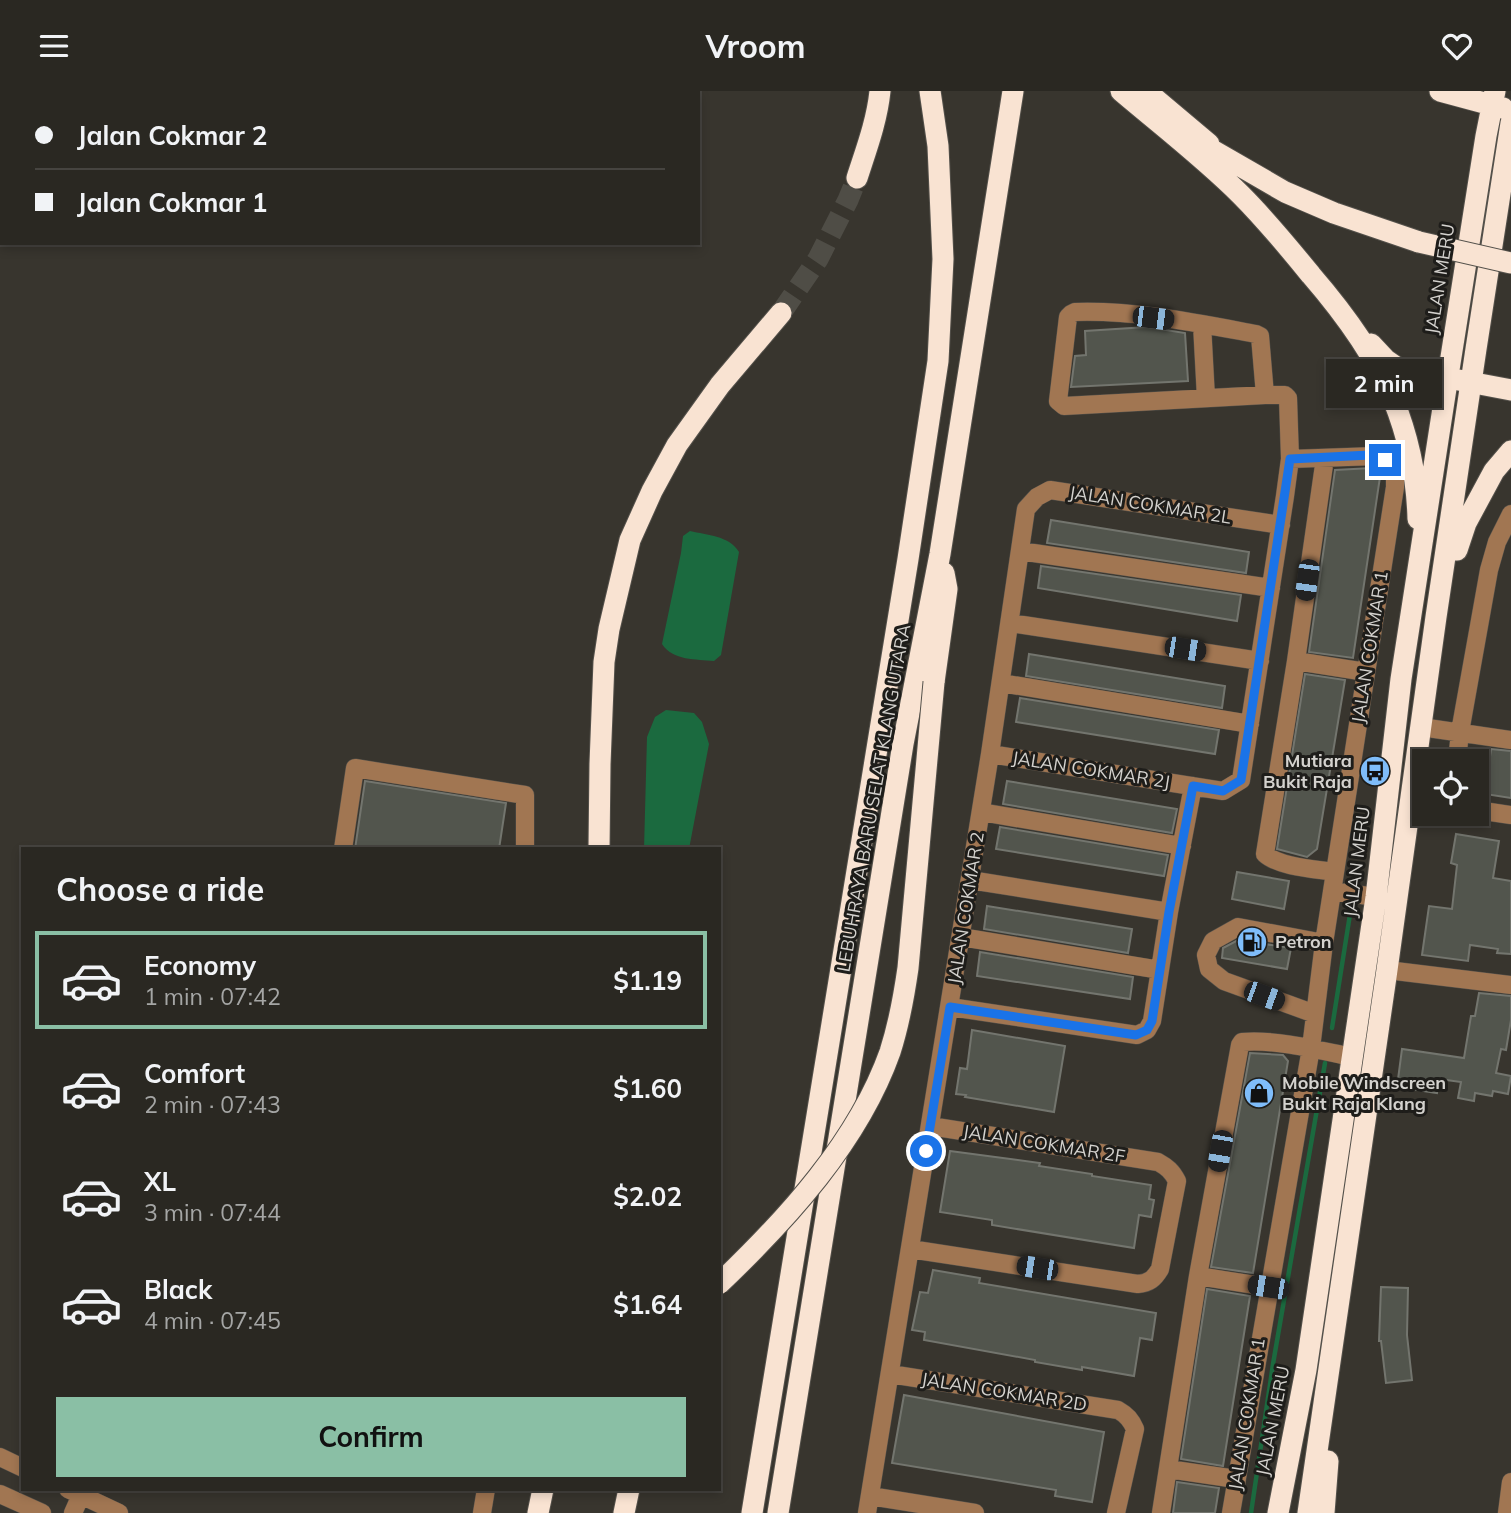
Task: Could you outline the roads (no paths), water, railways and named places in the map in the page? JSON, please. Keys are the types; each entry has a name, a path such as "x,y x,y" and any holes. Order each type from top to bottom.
{"highway":[{"path":"858,178 879,104 880,91"},
{"name":"LEBUHRAYA BARU SELAT KLANG UTARA","path":"752,1513 904,587 938,361 943,259 938,146 930,91"},
{"name":"LEBUHRAYA BARU SELAT KLANG UTARA","path":"778,1513 903,744 940,554 1013,91"},
{"path":"1122,91 1163,120 1285,192 1370,226 1419,242 1511,263"},
{"path":"1122,91 1242,196 1386,360 1402,371 1424,377 1448,378 1511,390"},
{"path":"1146,91 1229,160"},
{"path":"1440,91 1499,102"},
{"name":"JALAN MERU","path":"1278,1513 1306,1370 1376,897 1401,679 1419,559 1448,378 1499,102"},
{"path":"1308,1513 1388,970 1436,617 1511,123"},
{"path":"1330,298 1360,340 1393,400 1404,432 1418,512 1419,559"},
{"path":"599,847 604,662 608,629 630,540 677,445 720,385 781,313"},
{"path":"1436,617 1465,523 1494,471 1511,451"},
{"path":"721,1283 754,1251 842,1144 871,1096 890,1052 903,1006 908,968 934,682 947,589 940,554"},
{"path":"1324,1513 1332,1350"},
{"path":"1291,1513 1306,1370"},
{"path":"538,1513 543,1491"},
{"path":"624,1513 629,1491"}],"street":[{"path":"1105,311 1202,324 1260,336 1265,395 1064,405 1058,401 1070,314 1105,311"},
{"path":"1202,324 1206,398"},
{"name":"JALAN COKMAR 2J","path":"990,754 1223,791 1241,780 1290,459 1287,398 1285,395 1265,395"},
{"name":"JALAN COKMAR 1","path":"1231,1513 1311,1048 1324,943 1395,487 1395,474 1389,463 1376,456 1290,459"},
{"path":"1325,458 1265,854 1270,859 1286,864 1335,872"},
{"name":"JALAN COKMAR 2L","path":"1026,509 1037,497 1050,490 1281,525"},
{"name":"JALAN COKMAR 2","path":"869,1504 981,812 1026,509"},
{"path":"1458,749 1489,570 1497,542 1511,514"},
{"path":"1020,551 1271,588"},
{"path":"1010,623 1260,661"},
{"path":"1296,661 1366,672"},
{"path":"1001,683 1250,724"},
{"path":"1421,727 1511,740"},
{"path":"342,847 355,768 525,795 525,847"},
{"path":"950,1007 1136,1035 1147,1030 1152,1021 1193,786"},
{"path":"981,812 1182,846"},
{"path":"1489,812 1511,815"},
{"path":"970,880 1169,912"},
{"path":"1332,891 1376,897"},
{"path":"1315,1014 1224,981 1209,969 1206,955 1213,941 1238,927 1324,943"},
{"path":"961,937 1160,969"},
{"path":"1388,970 1511,985"},
{"path":"1161,1513 1198,1276 1240,1045 1242,1042 1256,1041 1311,1048 1352,1057"},
{"name":"JALAN COKMAR 2F","path":"910,1248 1138,1284 1148,1283 1160,1269 1177,1181 1166,1166 1158,1162 930,1126"},
{"path":"1198,1276 1268,1287"},
{"name":"JALAN COKMAR 2D","path":"890,1374 1118,1410 1131,1420 1135,1429 1116,1513"},
{"path":"0,1457 21,1467"},
{"path":"1168,1469 1236,1479"},
{"path":"1507,1513 1511,1482"},
{"path":"482,1513 486,1491"},
{"path":"73,1513 75,1492 101,1509 119,1513"},
{"path":"0,1494 42,1513"},
{"path":"869,1504 975,1513"}],"waterway":[{"path":"1332,1028 1351,908"},
{"path":"1251,1513 1273,1364 1325,1063"}],"tunnel":[{"path":"781,313 818,259 857,178"}],"place":[{"name":"Mutiara Bukit Raja","path":"1375,771"},
{"name":"Petron","path":"1252,942"},
{"name":"Mobile Windscreen Bukit Raja Klang","path":"1259,1093"}]}
